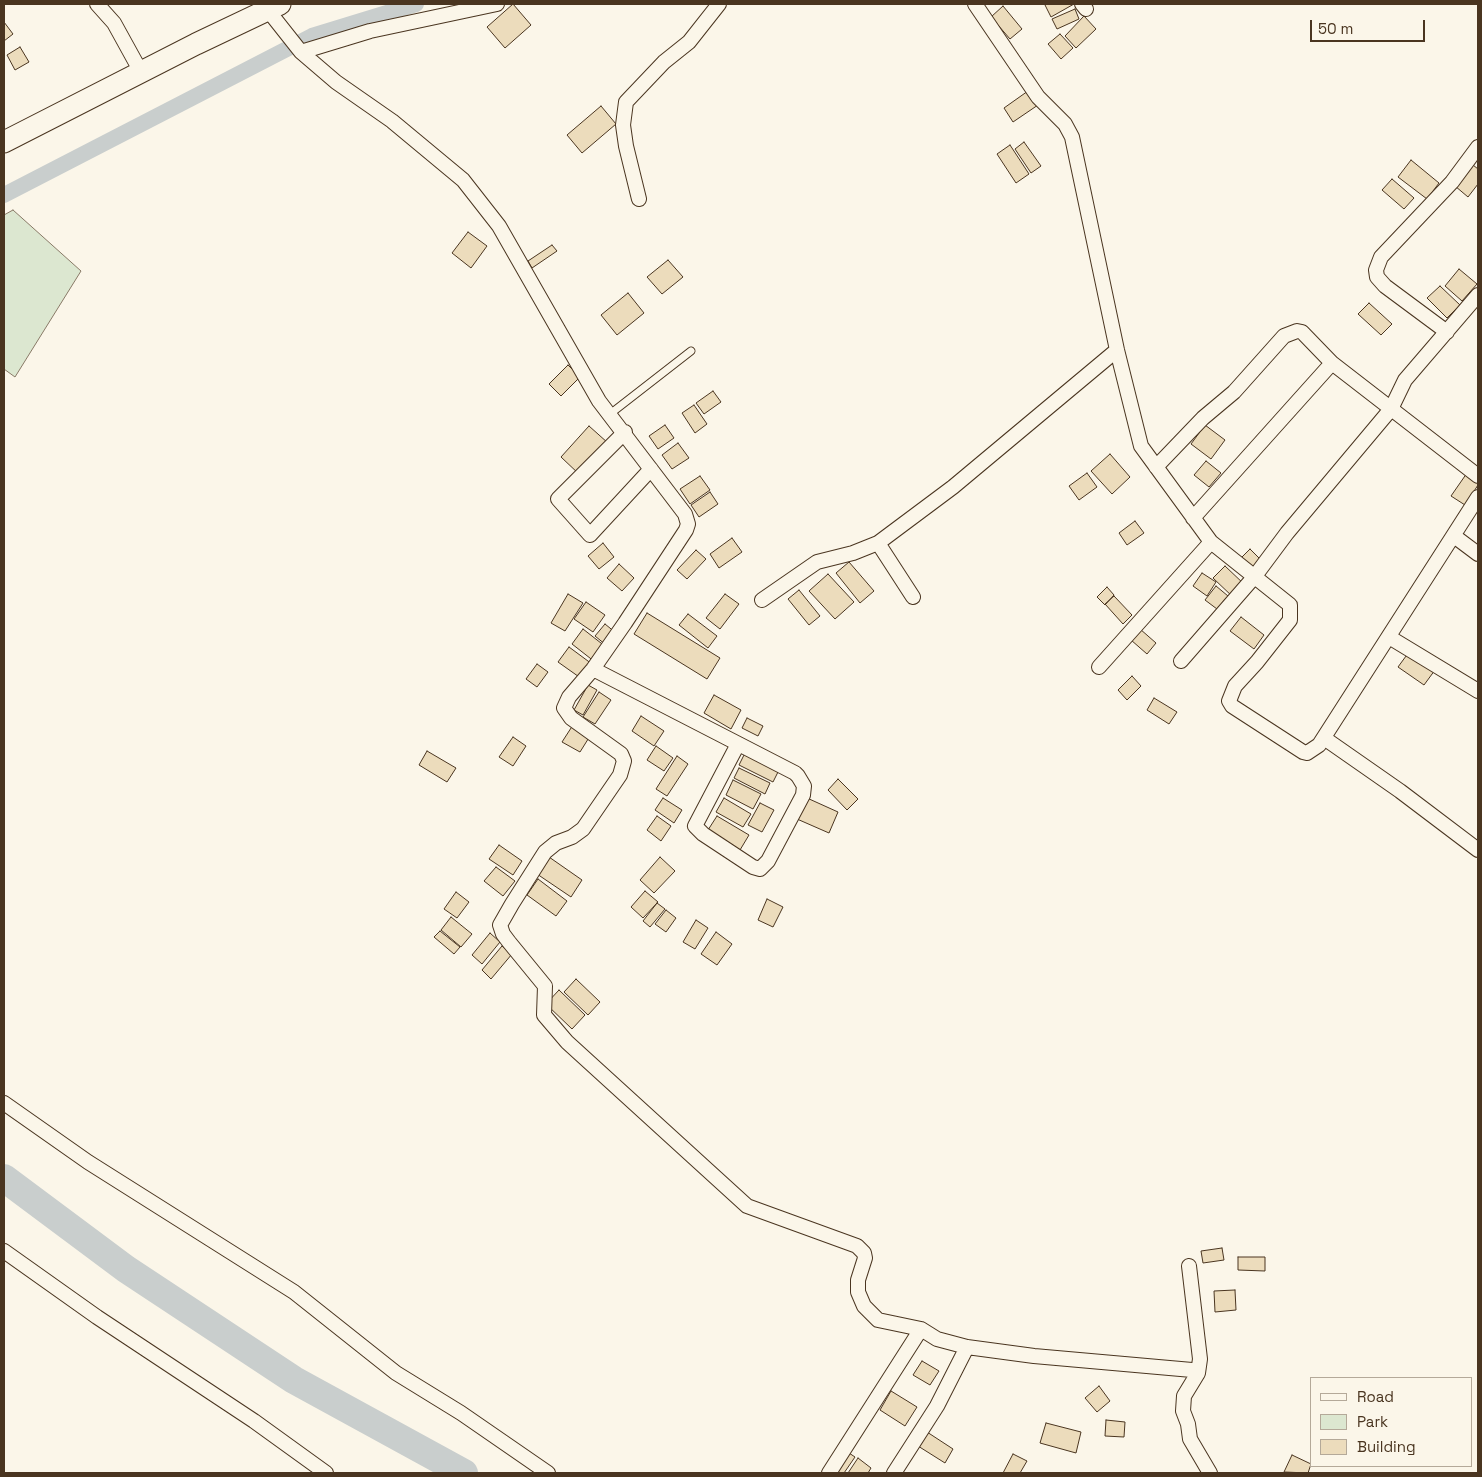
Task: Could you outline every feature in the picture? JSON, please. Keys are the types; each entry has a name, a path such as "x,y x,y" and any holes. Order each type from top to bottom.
{"main road":[{"path":"4,142 271,8"}],"street":[{"path":"97,4 114,23 141,72"},
{"path":"298,49 370,31 498,4"},
{"path":"639,199 626,146 624,125 626,102 664,62 689,42 719,4"},
{"path":"975,4 1038,97 1065,124 1072,137 1117,350 1141,446 1211,542 1290,605 1290,620 1257,662 1239,679 1229,701 1242,713 1303,752 1312,750 1324,738 1478,497"},
{"path":"271,8 298,49 336,82 392,121 463,180 499,226 599,401 625,432 685,514 688,524 686,530 593,670 569,697 565,711 621,754 623,768 583,829 572,838 556,843 545,852 500,925 503,934 545,986 544,1015 567,1042 747,1206 857,1246 864,1253 865,1258 858,1280 858,1292 864,1306 878,1320 921,1329 937,1339 967,1347 1034,1356 1192,1370 1198,1373"},
{"path":"1447,332 1385,286 1377,277 1376,270 1381,257 1452,182 1478,147"},
{"path":"1181,661 1256,576 1287,533 1391,409 1405,380 1478,295"},
{"path":"1156,467 1203,418 1234,392 1284,336 1292,332 1302,332 1332,363 1478,476"},
{"path":"762,600 817,562 853,553 878,543 953,488 1117,350"},
{"path":"1193,518 1332,363"},
{"path":"625,432 558,499 590,535 651,469"},
{"path":"1454,536 1478,554"},
{"path":"1099,667 1211,542"},
{"path":"878,543 913,597"},
{"path":"1389,637 1478,691"},
{"path":"593,670 795,773 804,786 803,795 772,853 760,868 753,866 703,834 696,826 738,744"},
{"path":"1324,738 1400,791 1478,850"},
{"path":"4,1103 104,1173 294,1292 396,1373 461,1413 548,1473"},
{"path":"4,1251 97,1317 254,1421 326,1473"},
{"path":"1189,1266 1200,1359 1198,1373 1184,1396 1183,1411 1188,1424 1190,1439 1206,1470"},
{"path":"829,1473 921,1329"},
{"path":"894,1473 937,1406 967,1347"}],"lane":[{"path":"610,414 691,351"}],"green space":[{"path":"13,210 81,271 15,377 4,369 4,215"}],"building":[{"path":"513,4 531,25 505,48 487,27"},
{"path":"1047,4 1074,4 1051,17 1045,5"},
{"path":"1003,6 1022,29 1010,39 991,17"},
{"path":"1075,9 1079,19 1057,29 1052,19"},
{"path":"1084,16 1096,29 1076,48 1065,36"},
{"path":"4,22 13,34 4,41"},
{"path":"1060,34 1073,48 1061,59 1048,44"},
{"path":"20,47 29,62 15,70 7,55"},
{"path":"1028,91 1038,105 1013,122 1004,108"},
{"path":"601,106 616,124 582,153 567,135"},
{"path":"1024,142 1041,166 1031,173 1015,149"},
{"path":"1010,145 1029,174 1016,183 997,154"},
{"path":"1411,160 1439,183 1427,199 1398,177"},
{"path":"1473,165 1478,169 1478,184 1468,197 1455,186"},
{"path":"1392,179 1414,198 1404,209 1382,190"},
{"path":"468,232 487,246 471,268 452,253"},
{"path":"552,245 557,251 532,268 528,261"},
{"path":"668,260 683,277 662,294 647,277"},
{"path":"1459,269 1477,284 1462,301 1445,286"},
{"path":"1440,286 1460,305 1447,318 1427,298"},
{"path":"628,293 644,313 617,335 601,315"},
{"path":"1369,303 1392,324 1381,335 1358,314"},
{"path":"568,365 580,377 561,396 549,384"},
{"path":"713,391 721,402 704,414 696,403"},
{"path":"694,405 707,424 695,433 682,413"},
{"path":"665,425 674,438 658,449 649,436"},
{"path":"1205,425 1225,440 1211,459 1191,444"},
{"path":"589,426 608,443 580,475 561,457"},
{"path":"678,443 689,458 672,469 662,455"},
{"path":"1110,454 1130,477 1112,494 1091,471"},
{"path":"1206,461 1221,473 1209,487 1194,475"},
{"path":"1087,473 1097,487 1079,500 1069,486"},
{"path":"1467,473 1478,480 1478,485 1465,505 1451,496"},
{"path":"700,476 710,490 690,504 680,489"},
{"path":"710,492 718,504 699,517 691,505"},
{"path":"1135,521 1144,533 1127,545 1119,533"},
{"path":"732,538 742,552 719,568 710,554"},
{"path":"603,543 614,557 599,569 588,556"},
{"path":"1250,549 1262,561 1253,571 1240,559"},
{"path":"696,550 706,559 687,579 677,570"},
{"path":"849,562 874,591 860,603 836,573"},
{"path":"619,564 634,578 622,591 607,578"},
{"path":"1225,566 1245,585 1234,598 1213,578"},
{"path":"1202,573 1216,582 1207,596 1193,586"},
{"path":"828,574 854,602 835,619 809,591"},
{"path":"1216,586 1228,596 1217,609 1205,600"},
{"path":"1107,587 1114,595 1105,605 1097,597"},
{"path":"799,590 820,616 809,625 788,599"},
{"path":"568,594 583,603 565,631 551,623"},
{"path":"725,594 739,604 720,629 706,618"},
{"path":"1114,596 1132,615 1123,624 1105,604"},
{"path":"586,602 605,615 593,632 574,619"},
{"path":"647,613 720,658 707,679 634,634"},
{"path":"688,614 717,636 708,648 679,625"},
{"path":"1241,617 1264,635 1254,649 1230,631"},
{"path":"605,624 616,633 606,645 595,636"},
{"path":"583,629 606,647 595,662 572,644"},
{"path":"1140,629 1156,643 1147,654 1131,640"},
{"path":"569,647 592,664 582,679 558,662"},
{"path":"1409,652 1435,670 1424,685 1398,667"},
{"path":"537,664 548,672 537,687 526,679"},
{"path":"1132,676 1141,686 1127,700 1118,690"},
{"path":"588,685 597,690 583,715 574,710"},
{"path":"599,692 611,700 595,724 583,717"},
{"path":"714,695 741,710 731,729 704,713"},
{"path":"1154,698 1177,712 1169,724 1147,710"},
{"path":"641,716 664,731 654,746 632,731"},
{"path":"747,718 763,726 758,736 742,728"},
{"path":"573,725 590,736 580,752 562,742"},
{"path":"513,737 526,746 513,766 499,757"},
{"path":"656,746 673,758 664,771 647,760"},
{"path":"427,751 456,768 447,782 419,765"},
{"path":"745,753 779,770 773,782 739,765"},
{"path":"677,756 688,764 667,796 656,789"},
{"path":"739,768 770,783 765,794 734,778"},
{"path":"838,779 858,799 847,810 828,790"},
{"path":"733,780 761,794 753,809 726,795"},
{"path":"663,798 682,810 674,823 655,810"},
{"path":"724,798 751,814 743,827 716,812"},
{"path":"807,798 838,812 829,833 797,819"},
{"path":"760,803 774,810 762,832 748,825"},
{"path":"657,816 671,826 661,841 647,830"},
{"path":"717,816 749,835 740,850 708,830"},
{"path":"499,845 522,861 513,875 489,859"},
{"path":"549,857 582,880 571,897 537,874"},
{"path":"660,857 675,871 654,893 640,880"},
{"path":"496,867 515,881 503,896 484,881"},
{"path":"538,879 567,901 556,916 527,895"},
{"path":"645,891 658,902 643,918 631,907"},
{"path":"456,892 469,902 457,918 444,909"},
{"path":"767,899 783,907 773,927 758,920"},
{"path":"657,903 665,909 650,927 643,921"},
{"path":"666,910 676,918 666,932 655,924"},
{"path":"451,917 472,934 461,947 441,930"},
{"path":"696,920 708,928 695,949 683,942"},
{"path":"440,931 460,947 454,954 434,937"},
{"path":"716,932 732,944 717,965 701,954"},
{"path":"490,933 500,942 482,964 472,955"},
{"path":"502,946 512,954 491,979 482,970"},
{"path":"576,979 600,1002 588,1015 564,992"},
{"path":"559,990 585,1015 572,1029 546,1004"},
{"path":"1222,1248 1224,1260 1203,1263 1201,1251"},
{"path":"1238,1257 1265,1257 1265,1271 1238,1270"},
{"path":"1235,1290 1236,1310 1215,1312 1214,1291"},
{"path":"922,1361 939,1371 930,1385 913,1375"},
{"path":"1099,1386 1110,1401 1097,1412 1085,1398"},
{"path":"891,1391 917,1407 905,1426 880,1410"},
{"path":"1106,1420 1125,1422 1124,1437 1105,1436"},
{"path":"1046,1423 1081,1432 1076,1453 1040,1443"},
{"path":"927,1432 953,1449 945,1463 918,1446"},
{"path":"846,1451 855,1457 844,1473 840,1473 834,1470"},
{"path":"1013,1454 1027,1461 1020,1473 1003,1473"},
{"path":"1292,1455 1310,1464 1308,1473 1284,1472"},
{"path":"858,1458 871,1468 868,1473 848,1473"}],"waterway":[{"path":"4,195 312,36 416,4"},
{"path":"4,1178 126,1269 294,1380 464,1473"}]}
